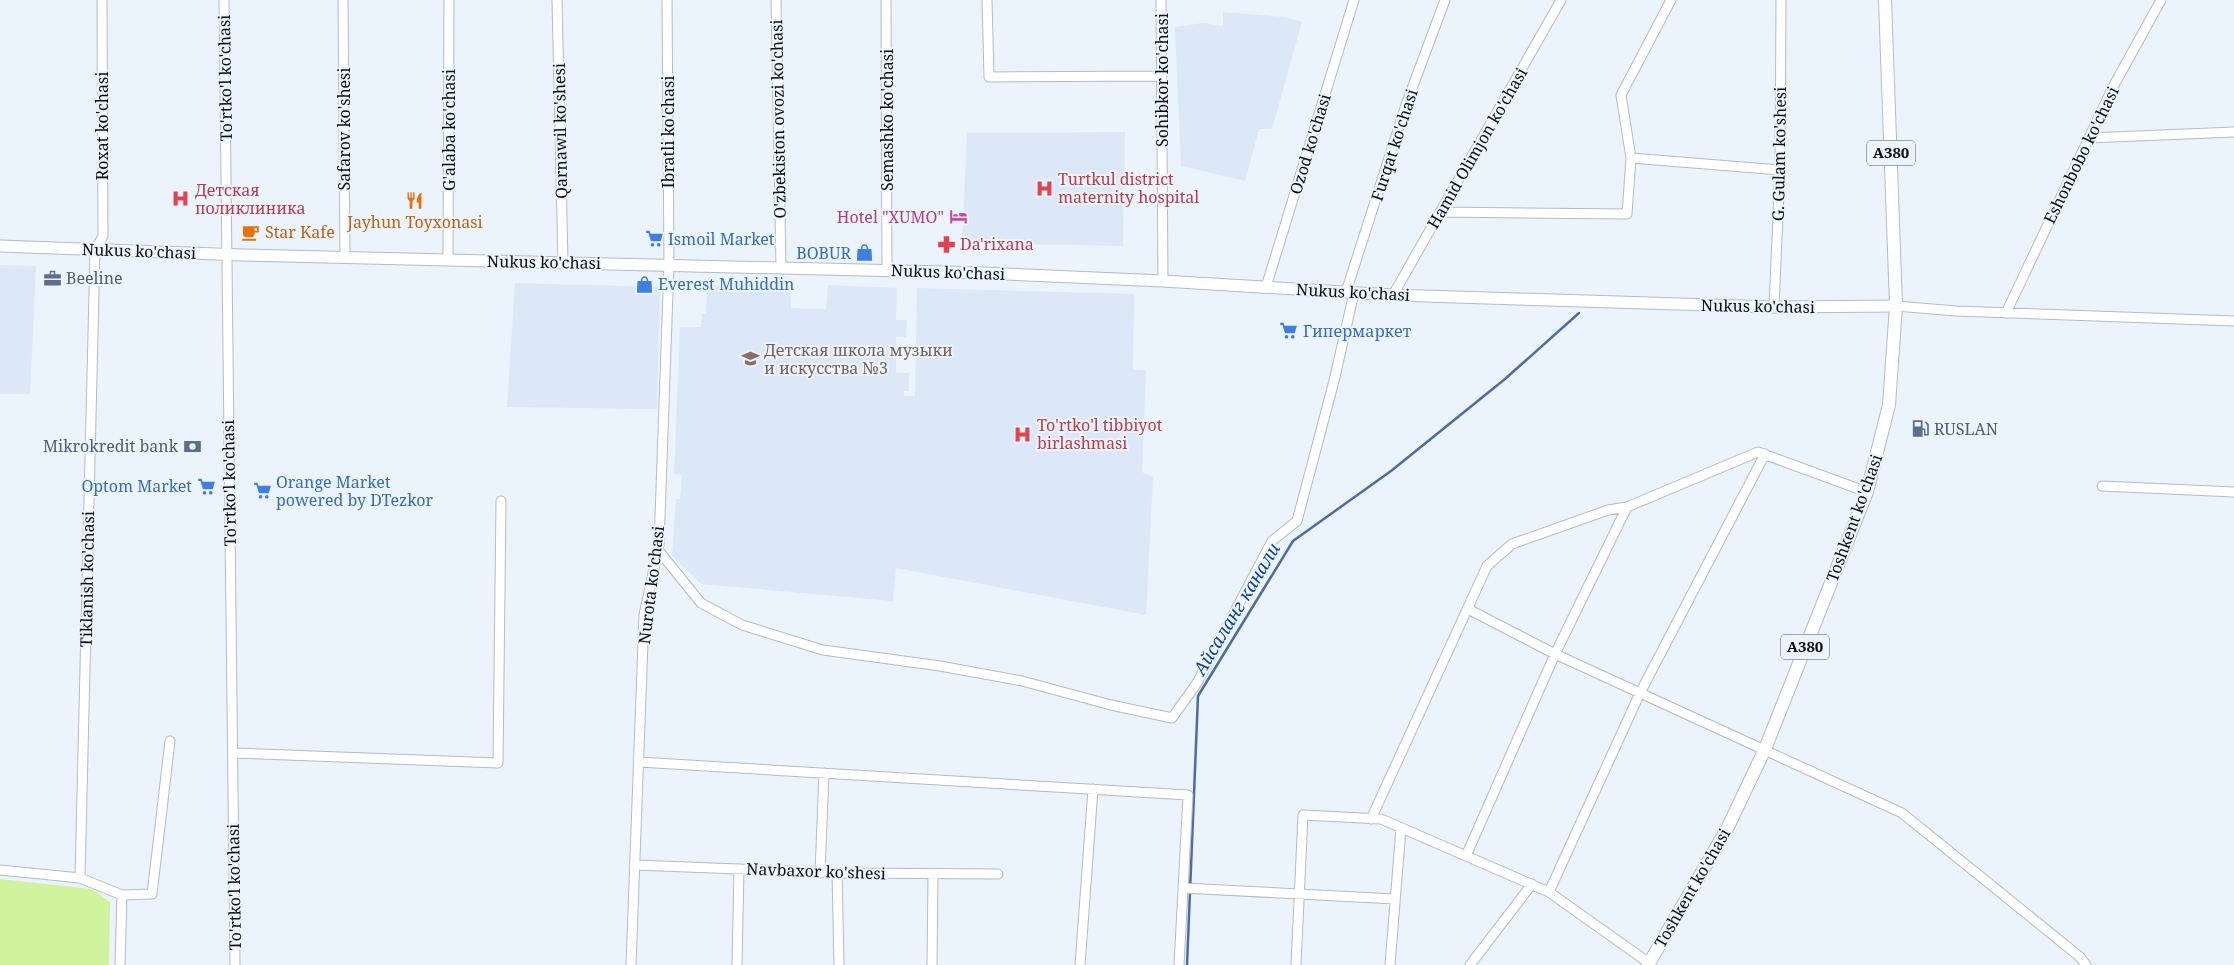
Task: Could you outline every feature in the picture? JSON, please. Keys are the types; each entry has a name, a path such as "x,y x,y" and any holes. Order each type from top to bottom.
{"highway":[{"name":"Toshkent ko'chasi","path":"1649,964 1727,829 1765,749 1867,492 1889,405 1896,306 1885,0"}],"main road":[{"name":"Nukus ko'chasi","path":"0,246 228,254 887,271 1164,281 1393,295 1774,307 1896,306"}],"street":[{"name":"Roxat ko'chasi","path":"95,250 103,236 102,0"},
{"name":"To'rtko'l ko'chasi","path":"224,0 235,965"},
{"name":"Safarov ko'shesi","path":"344,0 345,257"},
{"name":"G'alaba ko'chasi","path":"448,260 449,0"},
{"name":"Qarnawil ko'shesi","path":"557,0 563,262"},
{"name":"Ibratli ko'chasi","path":"667,0 670,264"},
{"name":"O'zbekiston ovozi ko'chasi","path":"776,0 781,268"},
{"name":"Semashko ko'chasi","path":"886,0 887,271"},
{"path":"987,0 989,77 1162,76"},
{"name":"Sohibkor ko'chasi","path":"1161,0 1164,281"},
{"name":"Ozod ko'chasi","path":"1266,287 1354,0"},
{"name":"Furqat ko'chasi","path":"658,550 701,603 742,625 823,650 940,666 1022,681 1110,705 1172,718 1197,683 1272,541 1297,521 1334,381 1350,292 1407,102 1446,0"},
{"name":"Hamid Olimjon ko'chasi","path":"1393,295 1561,0"},
{"path":"1440,212 1627,214 1631,158 1621,95 1671,0"},
{"name":"G. Gulam ko'shesi","path":"1774,307 1780,170 1781,0"},
{"name":"Eshonbobo ko'chasi","path":"2006,313 2113,87 2161,0"},
{"path":"2089,138 2234,132"},
{"path":"1631,158 1780,170"},
{"name":"Tiklanish ko'chasi","path":"80,878 95,250"},
{"name":"Nurota ko'chasi","path":"631,965 644,615 658,550 670,264"},
{"path":"1896,306 2006,313 2234,321"},
{"path":"1371,819 1488,566 1512,544 1608,510 1627,507 1758,452 1867,492"},
{"path":"1550,892 1640,693 1765,454"},
{"path":"2102,486 2234,492"},
{"path":"233,753 498,763 501,502"},
{"path":"1466,856 1555,654 1627,507"},
{"path":"1468,609 1555,654 1902,813 2080,957 2086,965"},
{"path":"0,870 80,878 122,895 152,894 170,741"},
{"path":"639,762 1188,795 1179,965"},
{"path":"820,873 824,773"},
{"path":"1080,965 1093,789"},
{"path":"1296,965 1301,895 1303,816 1380,819 1532,884 1550,892 1649,964"},
{"path":"1390,965 1401,828"},
{"name":"Navbaxor ko'shesi","path":"635,865 837,874 998,874"},
{"path":"737,965 739,869"},
{"path":"837,874 840,965"},
{"path":"932,965 934,874"},
{"path":"1470,965 1532,884"},
{"path":"1183,888 1395,899"},
{"path":"120,965 122,895"}],"shaded area":[{"path":"1223,12 1285,17 1302,22 1272,129 1259,129 1245,181 1181,166 1175,27 1203,23 1223,26"},
{"name":"Turtkul district maternity hospital","path":"1125,132 1123,246 962,243 967,133"},
{"path":"0,265 36,266 30,394 0,394"},
{"path":"515,283 660,287 657,409 507,407"},
{"path":"828,285 897,288 896,320 907,320 906,337 896,337 896,373 909,373 909,391 904,391 904,396 915,396 917,288 1134,294 1133,370 1146,370 1142,472 1153,477 1146,615 896,568 893,601 701,584 672,556 676,499 680,499 682,475 674,474 680,327 701,327 702,314 706,314 707,286 790,286 791,308 826,309"}],"green space":[{"path":"0,879 92,889 110,902 109,965 0,965"}],"waterway":[{"name":"Айсаланг канали","path":"1187,965 1198,696 1293,541 1391,471 1505,379 1579,313"}],"place":[{"name":"Turtkul district maternity hospital","path":"1044,188"},
{"name":"Детская поликлиника","path":"181,199"},
{"name":"Jayhun Toyxonasi","path":"415,201"},
{"name":"Hotel \"XUMO\"","path":"958,217"},
{"name":"Star Kafe","path":"251,232"},
{"name":"Ismoil Market","path":"654,239"},
{"name":"Da'rixana","path":"946,244"},
{"name":"BOBUR","path":"865,253"},
{"name":"Beeline","path":"52,278"},
{"name":"Everest Muhiddin","path":"644,284"},
{"name":"Гипермаркет","path":"1289,331"},
{"name":"Детская школа музыки и искусства №3","path":"750,359"},
{"name":"RUSLAN","path":"1920,429"},
{"name":"To'rtko'l tibbiyot birlashmasi","path":"1023,434"},
{"name":"Mikrokredit bank","path":"192,446"},
{"name":"Optom Market","path":"206,486"},
{"name":"Orange Market powered by DTezkor","path":"262,491"}]}
